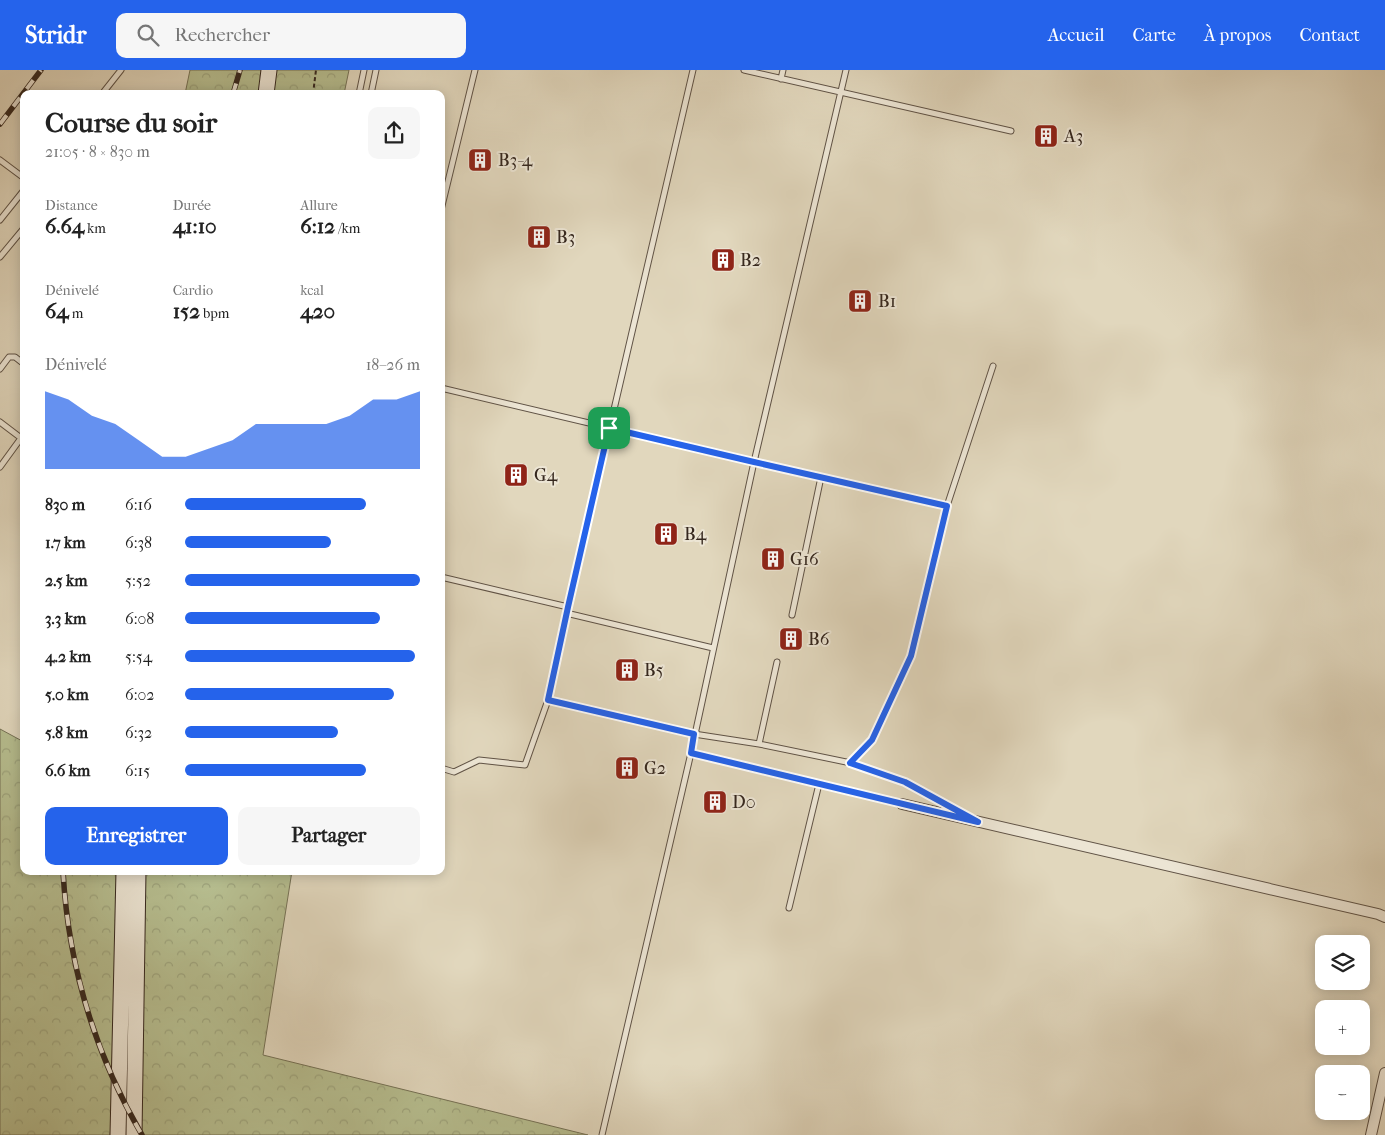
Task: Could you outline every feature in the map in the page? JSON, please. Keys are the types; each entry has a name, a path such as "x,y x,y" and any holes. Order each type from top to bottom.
{"main road":[{"path":"266,90 269,70"},
{"path":"118,1135 124,875"},
{"path":"134,1135 138,875"}],"street":[{"path":"902,804 1385,917"},
{"path":"1371,1135 1385,1073"}],"lane":[{"path":"105,90 121,70"},
{"path":"360,90 364,70"},
{"path":"372,90 376,70"},
{"path":"445,194 475,70"},
{"path":"445,769 454,772 479,760 525,765 548,700 566,614 693,70"},
{"path":"744,70 1011,131"},
{"path":"782,79 784,70"},
{"path":"602,1135 691,753 754,462 846,70"},
{"path":"0,160 20,175"},
{"path":"0,220 20,195"},
{"path":"0,257 20,233"},
{"path":"0,369 9,357 15,357 20,361"},
{"path":"850,763 872,740 911,656 947,506 993,366"},
{"path":"445,389 947,506"},
{"path":"0,422 20,435"},
{"path":"0,467 20,439"},
{"path":"792,615 820,477"},
{"path":"445,578 568,607"},
{"path":"566,614 713,648"},
{"path":"759,744 777,662"},
{"path":"548,700 694,734 759,744 850,763 905,782 978,822"},
{"path":"691,753 902,804"},
{"path":"790,908 819,784"}],"path":[{"path":"314,90 316,70"}],"green space":[{"path":"190,70 349,70 345,90 186,90"},
{"path":"0,729 20,740 20,875 291,875 263,1055 588,1135 0,1135"}],"railway":[{"path":"26,90 41,70"},
{"path":"234,90 240,70"},
{"path":"0,124 20,98"},
{"path":"63,875 71,940 87,1008 111,1073 142,1135"}],"place":[{"name":"A3","path":"1046,136"},
{"name":"B3-4","path":"480,160"},
{"name":"B3","path":"539,237"},
{"name":"B2","path":"723,260"},
{"name":"B1","path":"860,301"},
{"name":"G4","path":"516,475"},
{"name":"B4","path":"666,534"},
{"name":"G16","path":"773,559"},
{"name":"B6","path":"791,639"},
{"name":"B5","path":"627,670"},
{"name":"G2","path":"627,768"},
{"name":"D0","path":"715,802"}],"route":[{"path":"609,428 947,506 911,656 872,740 850,763 905,782 978,822 691,753 694,734 548,700 609,428"}]}
